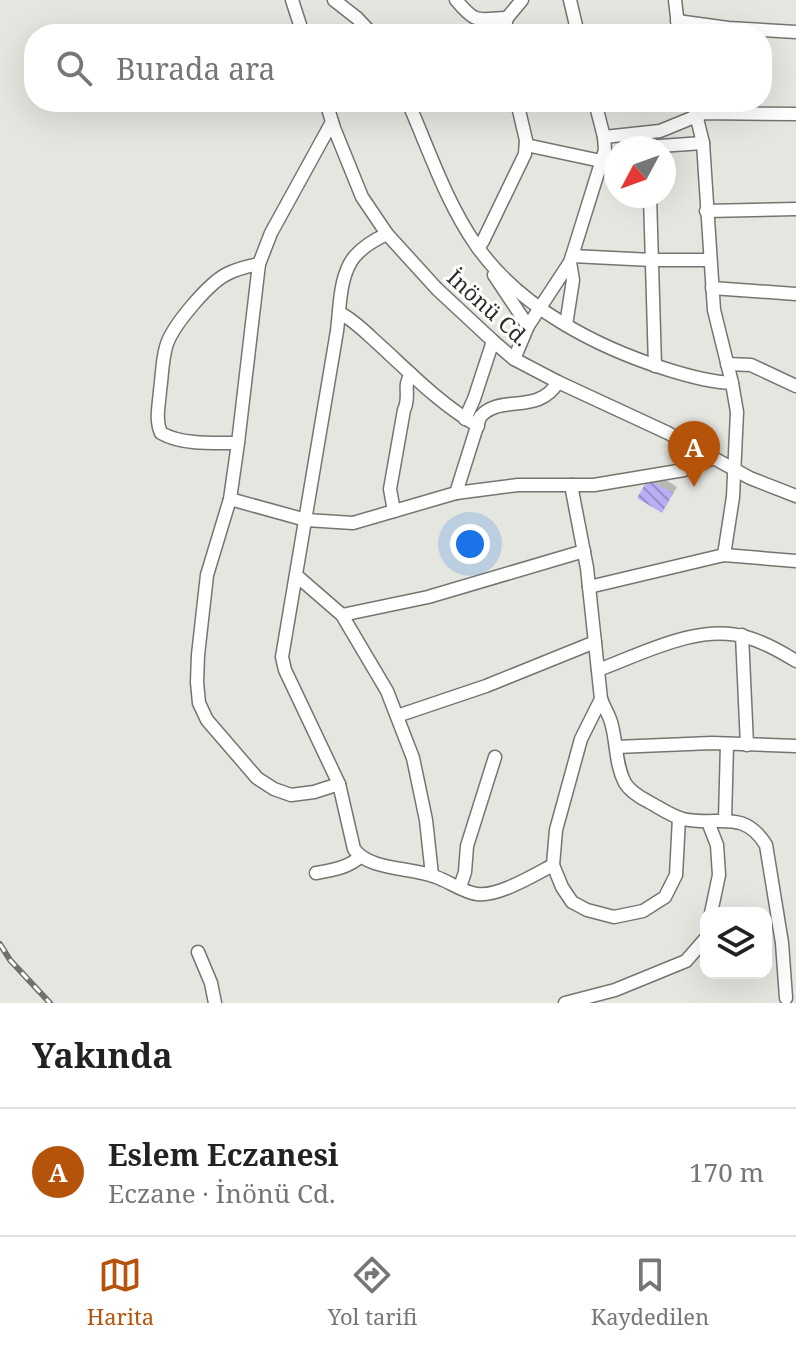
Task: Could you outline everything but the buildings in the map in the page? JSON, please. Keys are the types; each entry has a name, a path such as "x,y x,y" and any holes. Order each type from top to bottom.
{"street":[{"path":"292,0 300,24"},
{"path":"334,0 363,24"},
{"path":"456,0 470,17 481,20 507,18"},
{"path":"506,24 522,0"},
{"path":"570,0 576,24"},
{"path":"675,0 678,24"},
{"path":"772,31 796,32"},
{"name":"İnönü Cd.","path":"329,112 362,197 387,234 437,289 514,359 668,433 750,478 796,496"},
{"path":"412,112 452,202 478,248 527,296 566,325 605,346 697,379 732,383"},
{"path":"478,248 523,159 526,145 519,112"},
{"path":"597,112 604,140"},
{"path":"645,136 678,124 691,112"},
{"path":"696,112 703,143 714,310 732,383 737,424 733,497 724,555"},
{"path":"708,112 796,114"},
{"path":"332,122 271,233 259,264 230,499 207,575 197,682 199,703 207,720 257,778 291,795 339,784"},
{"path":"676,145 703,143"},
{"path":"526,145 604,149"},
{"path":"514,359 528,326 571,259 604,155"},
{"path":"650,208 655,366"},
{"path":"706,211 796,209"},
{"path":"387,234 354,256 344,277 282,657 285,670 339,784 354,849 360,857 432,875 476,894 522,882 553,865"},
{"path":"571,259 710,260"},
{"path":"566,325 573,280 571,259"},
{"path":"489,261 493,273 528,326"},
{"path":"238,443 169,438 161,433 157,418 165,348 173,332 212,284 227,273 259,264"},
{"path":"712,288 796,294"},
{"path":"515,307 527,296"},
{"path":"340,313 354,320 411,374 465,419 478,426"},
{"path":"465,419 493,341"},
{"path":"727,364 751,365 796,386"},
{"path":"394,511 390,489 408,401 407,379 411,374"},
{"path":"456,493 480,417 487,409 521,405 541,398 553,391 558,382"},
{"path":"408,401 419,399 430,390"},
{"path":"230,499 306,520 353,523 456,493 518,485 594,485 684,470 714,458"},
{"path":"571,485 584,551 601,699 611,723 626,785 642,799 679,818 743,822 759,833 766,845 789,997"},
{"path":"342,615 428,597 584,551"},
{"path":"589,587 724,555 796,561"},
{"path":"297,576 342,615 387,691 413,758 426,820 432,875"},
{"path":"598,670 686,636 718,634 742,635 765,643 796,661"},
{"path":"742,635 747,745"},
{"path":"397,716 486,686 595,642"},
{"path":"601,699 581,739 556,830 553,865 572,902 587,910 614,917 643,911 665,897 676,875 679,818"},
{"path":"725,820 727,744"},
{"path":"616,747 796,746"},
{"path":"460,887 465,872 467,846 495,757"},
{"path":"708,822 717,845 719,875 712,907"},
{"path":"316,873 338,869 360,857"},
{"path":"565,1003 615,990 686,961 700,945"},
{"path":"198,952 211,983 215,1003"}],"railway":[{"path":"0,944 10,960 50,1003"}],"place":[{"name":"Eslem Eczanesi","path":"694,487"}]}
